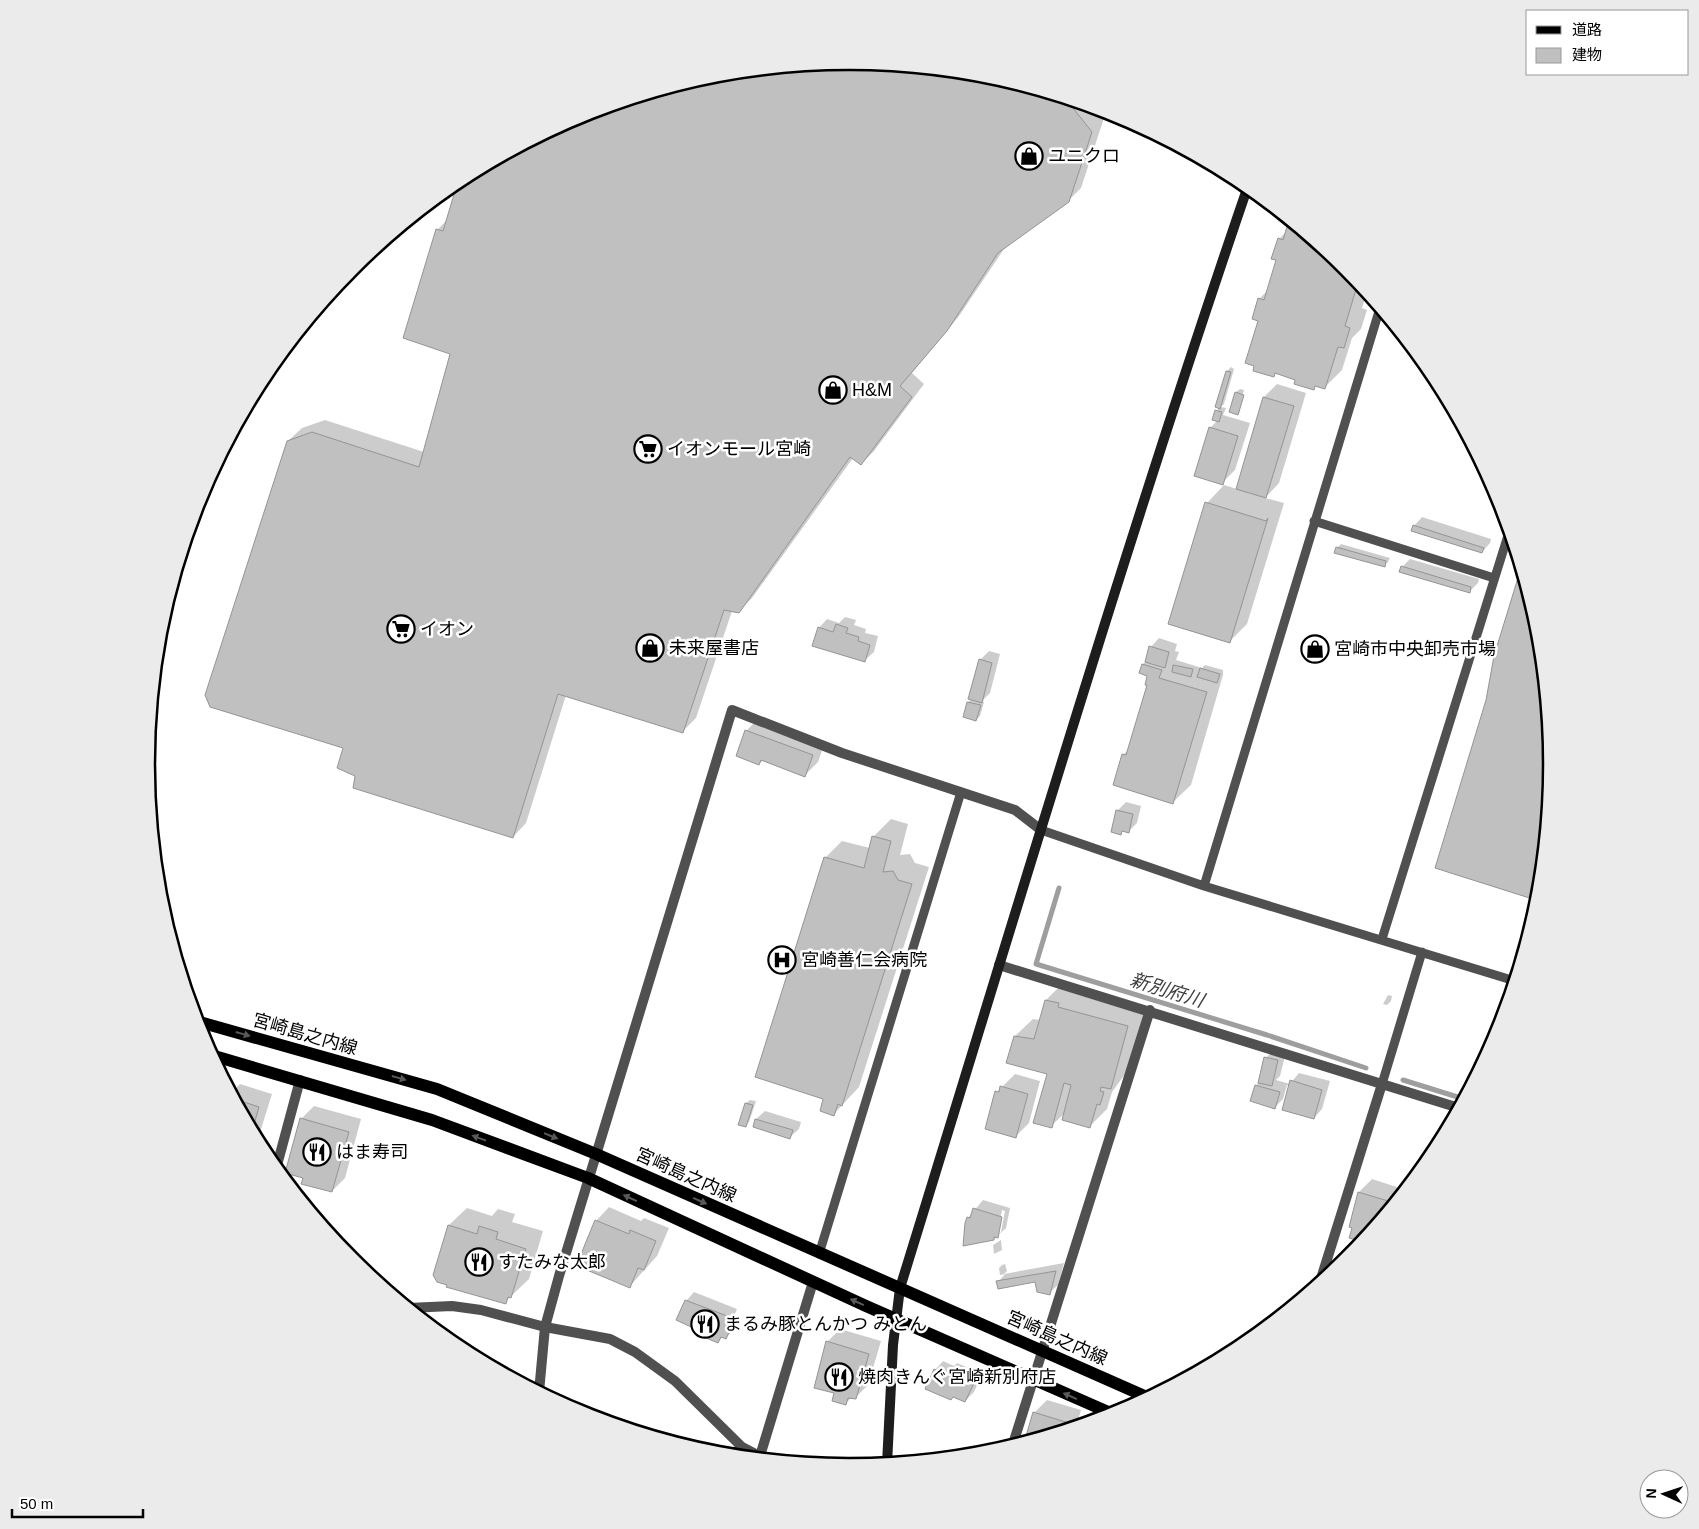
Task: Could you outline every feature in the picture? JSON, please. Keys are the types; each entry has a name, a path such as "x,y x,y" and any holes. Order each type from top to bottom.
{"main road":[{"name":"宮崎島之内線","path":"206,1024 437,1089 596,1154 1141,1394"},
{"path":"221,1058 432,1120 588,1178 896,1320 1104,1410"}],"street":[{"path":"887,1458 892,1345 900,1288 1154,464 1245,194"},
{"path":"539,1385 545,1327 588,1178 732,710 842,753 1015,810 1041,830"},
{"path":"999,964 1454,1106"},
{"path":"1014,1439 1150,1010"},
{"path":"279,1159 300,1080"},
{"path":"1323,1272 1382,1084"},
{"path":"764,1454 813,1282"},
{"path":"418,1308 459,1307 482,1310 545,1327 610,1339 634,1352 675,1380 742,1447 751,1452"},
{"path":"739,1450 742,1447"}],"lane":[{"path":"1204,886 1378,314"},
{"path":"1314,521 1494,578"},
{"path":"1382,939 1507,540"},
{"path":"819,1254 961,792"},
{"path":"1041,830 1204,886 1510,979"},
{"path":"1382,1084 1422,952"}],"building":[{"name":"イオンモール宮崎","path":"804,71 895,71 985,83 1072,107 1092,132 1069,202 998,253 947,331 900,386 912,397 861,465 850,457 739,613 724,610 683,733 558,694 513,838 353,788 355,776 337,768 343,748 210,707 205,695 287,441 312,432 419,467 450,354 403,338 436,229 443,231 454,194 502,163 542,142 626,107 714,83 759,76"},
{"path":"1287,226 1341,273 1356,289 1345,326 1350,328 1344,348 1338,347 1325,389 1315,386 1314,390 1294,384 1295,380 1275,373 1274,377 1253,371 1254,366 1245,363 1258,321 1252,319 1258,298 1264,300 1276,260 1271,259 1278,238 1283,240"},
{"path":"1226,371 1231,372 1220,409 1215,407"},
{"path":"1235,392 1244,395 1238,415 1229,412"},
{"path":"1263,397 1294,406 1266,498 1236,489"},
{"path":"1215,410 1222,412 1219,422 1212,420"},
{"path":"1209,427 1238,436 1223,485 1194,476"},
{"path":"1205,502 1266,521 1268,518 1230,643 1168,624"},
{"path":"1413,525 1484,548 1482,553 1411,531"},
{"path":"1336,547 1386,561 1385,567 1334,553"},
{"path":"1401,566 1471,587 1470,593 1399,572"},
{"path":"1518,578 1531,629 1543,719 1543,810 1531,899 1435,868 1486,700 1494,656"},
{"path":"836,624 848,628 846,633 859,637 858,641 870,645 865,662 812,646 818,627 833,632"},
{"path":"1149,646 1169,652 1165,668 1145,662"},
{"path":"979,659 992,663 982,703 968,699"},
{"path":"1142,664 1162,670 1159,678 1207,692 1173,804 1113,785 1122,754 1126,755 1147,685 1145,685 1147,676 1139,673"},
{"path":"1173,665 1193,669 1191,677 1172,672"},
{"path":"1200,668 1220,674 1217,683 1197,677"},
{"path":"967,702 981,705 976,721 963,717"},
{"path":"745,730 813,755 805,777 761,760 759,765 736,756"},
{"path":"1116,810 1133,814 1129,833 1122,831 1121,835 1111,832"},
{"path":"872,836 891,841 883,872 893,871 898,880 912,884 842,1106 838,1104 834,1116 820,1111 823,1099 755,1077 824,857 864,868"},
{"path":"1045,1000 1059,1003 1058,1007 1128,1026 1111,1089 1101,1087 1100,1091 1104,1092 1100,1105 1097,1104 1090,1128 1062,1120 1071,1085 1064,1083 1052,1128 1033,1123 1047,1074 1006,1063 1014,1036 1034,1039"},
{"path":"1264,1057 1278,1060 1272,1086 1258,1083"},
{"path":"1290,1080 1322,1090 1314,1119 1282,1110"},
{"path":"1255,1085 1280,1092 1275,1109 1250,1101"},
{"path":"1000,1086 1028,1094 1016,1138 985,1129 995,1091 999,1092"},
{"path":"242,1101 259,1107 255,1122"},
{"path":"745,1103 753,1105 746,1127 738,1125"},
{"name":"はま寿司","path":"300,1118 349,1132 332,1192 301,1184 303,1178 290,1174 286,1169"},
{"path":"755,1119 793,1130 790,1139 753,1127"},
{"path":"1358,1192 1389,1201 1356,1240 1349,1238 1352,1228 1349,1227"},
{"path":"973,1208 1002,1217 998,1238 994,1237 994,1240 963,1246 965,1223 967,1217 970,1218"},
{"path":"595,1220 629,1234 630,1230 656,1241 644,1270 638,1268 630,1288 582,1268 585,1262 579,1259"},
{"name":"すたみな太郎","path":"448,1225 477,1234 479,1226 498,1232 496,1239 526,1249 511,1298 508,1297 506,1304 446,1287 447,1285 437,1282 433,1275"},
{"path":"1056,1271 1050,1295 1037,1292 1035,1282 998,1289 996,1281"},
{"name":"まるみ豚とんかつ みとん","path":"685,1300 730,1317 725,1327 730,1330 726,1339 721,1337 718,1343 699,1335 700,1331 676,1320"},
{"name":"焼肉きんぐ宮崎新別府店","path":"826,1341 869,1354 856,1399 848,1398 846,1405 832,1401 834,1393 814,1388"},
{"path":"934,1369 946,1375 948,1371 974,1383 965,1402 953,1397 951,1400 925,1389"},
{"path":"1033,1412 1069,1423 1069,1423 1026,1436"}],"waterway":[{"name":"新別府川","path":"1059,888 1036,964 1267,1035 1366,1068"},
{"name":"新別府川","path":"1403,1080 1459,1097"}],"place":[{"name":"ユニクロ","path":"1029,156"},
{"name":"H&M","path":"833,390"},
{"name":"イオンモール宮崎","path":"648,449"},
{"name":"イオン","path":"401,629"},
{"name":"未来屋書店","path":"650,648"},
{"name":"宮崎市中央卸売市場","path":"1315,649"},
{"name":"宮崎善仁会病院","path":"782,960"},
{"name":"はま寿司","path":"317,1152"},
{"name":"すたみな太郎","path":"479,1262"},
{"name":"まるみ豚とんかつ みとん","path":"705,1324"},
{"name":"焼肉きんぐ宮崎新別府店","path":"839,1377"}]}
